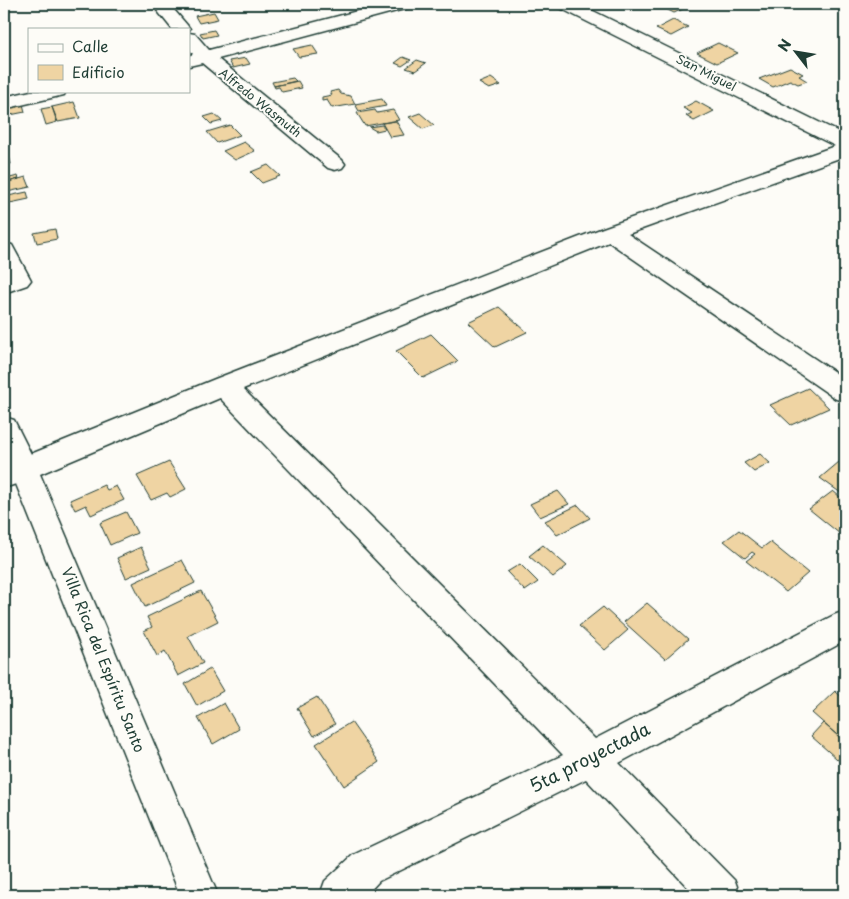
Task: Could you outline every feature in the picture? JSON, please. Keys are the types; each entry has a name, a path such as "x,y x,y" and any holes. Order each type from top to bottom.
{"street":[{"path":"160,4 180,28"},
{"path":"197,59 402,4"},
{"name":"San Miguel","path":"566,4 845,143"},
{"name":"Alfredo Wasmuth","path":"190,41 197,59 335,164"},
{"path":"4,104 53,92"},
{"path":"14,472 224,386 611,233 845,150"},
{"path":"611,233 845,392"},
{"path":"4,250 19,280 4,285"},
{"path":"224,386 591,759 721,895"},
{"name":"Villa Rica del Espíritu Santo","path":"4,427 14,472 199,895"},
{"name":"5ta proyectada","path":"339,895 366,868 591,759 845,625"}],"building":[{"path":"673,5 683,9 674,13 664,8"},
{"path":"214,12 218,19 199,23 195,16"},
{"path":"673,20 688,27 671,36 656,29"},
{"path":"214,30 217,35 203,38 200,33"},
{"path":"718,43 738,53 717,63 697,53"},
{"path":"312,45 318,54 299,57 293,49"},
{"path":"403,57 411,60 402,66 395,63"},
{"path":"246,58 250,64 233,68 229,61"},
{"path":"417,60 426,63 415,71 406,68"},
{"path":"790,67 803,74 799,76 807,81 798,84 790,80 773,87 759,79"},
{"path":"293,78 296,81 274,86 272,82"},
{"path":"491,78 501,85 489,89 479,83"},
{"path":"298,81 302,88 282,92 279,87 275,88 274,86"},
{"path":"338,90 341,94 351,96 355,104 332,108 327,100 322,101 322,97 332,95 330,92"},
{"path":"382,99 386,106 359,111 355,104"},
{"path":"696,101 714,111 694,121 686,116 692,113 683,108"},
{"path":"74,102 80,118 58,122 52,107"},
{"path":"23,104 25,112 5,116 4,108"},
{"path":"52,107 57,122 46,125 41,109"},
{"path":"375,110 377,113 393,110 399,120 365,126 357,113"},
{"path":"420,113 434,125 423,129 409,117"},
{"path":"214,114 222,121 211,124 204,117"},
{"path":"396,121 404,135 390,137 382,123"},
{"path":"230,125 240,135 217,143 207,132"},
{"path":"382,125 385,129 376,131 369,127"},
{"path":"244,142 255,151 235,160 223,151"},
{"path":"8,152 11,164 4,166 4,153"},
{"path":"268,165 280,176 262,183 251,172"},
{"path":"8,173 10,178 18,176 19,179 4,183 4,174"},
{"path":"26,177 30,187 7,192 4,183"},
{"path":"27,192 29,199 10,203 8,196"},
{"path":"55,229 57,239 37,243 34,233"},
{"path":"499,307 527,332 495,347 468,322"},
{"path":"431,334 458,361 423,378 396,351"},
{"path":"808,388 829,408 791,425 770,405"},
{"path":"760,454 770,463 754,472 744,463"},
{"path":"169,462 186,489 170,497 167,493 151,500 137,476"},
{"path":"839,462 845,467 845,496 820,478"},
{"path":"104,485 107,490 116,486 124,500 91,515 86,505 75,510 70,500"},
{"path":"558,491 569,504 540,517 530,504"},
{"path":"833,491 845,501 845,538 809,509"},
{"path":"578,505 590,518 557,535 545,521"},
{"path":"126,512 137,533 110,545 100,523"},
{"path":"739,530 762,548 770,542 808,573 786,592 746,561 755,554 752,552 745,558 724,541"},
{"path":"543,545 567,566 553,577 529,556"},
{"path":"141,547 151,567 126,578 117,558"},
{"path":"182,560 195,583 145,607 133,583"},
{"path":"520,564 538,582 525,591 507,572"},
{"path":"201,591 218,621 188,636 203,663 178,676 165,651 157,656 144,631 152,627 147,617"},
{"path":"647,603 688,639 665,659 624,622"},
{"path":"603,607 628,630 605,650 579,626"},
{"path":"210,669 223,691 197,706 185,684"},
{"path":"835,691 845,700 845,742 812,713"},
{"path":"317,697 335,724 314,736 297,708"},
{"path":"224,703 239,729 213,744 198,718"},
{"path":"351,722 379,762 344,786 316,744"},
{"path":"823,723 845,742 845,766 811,736"}]}
